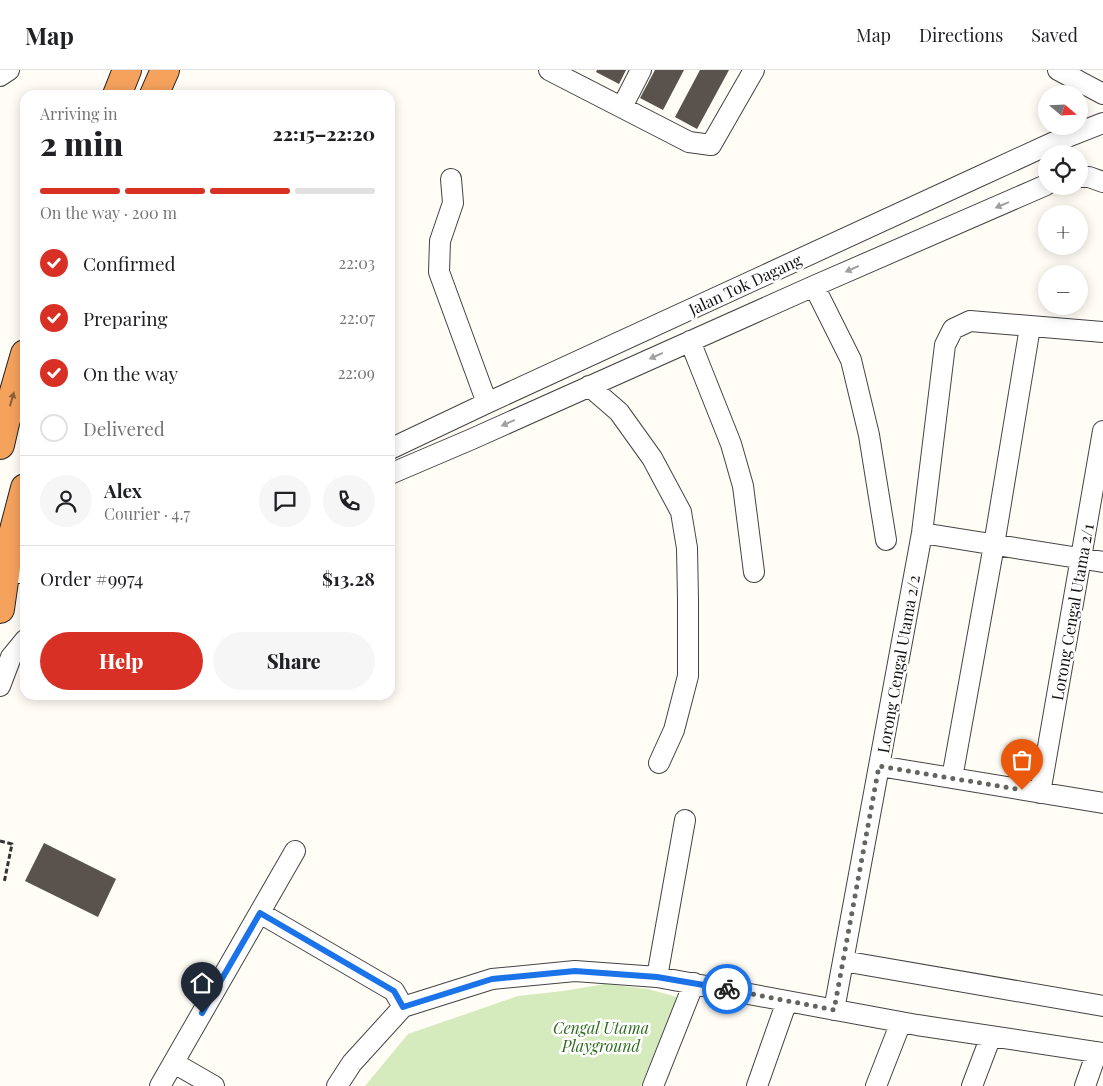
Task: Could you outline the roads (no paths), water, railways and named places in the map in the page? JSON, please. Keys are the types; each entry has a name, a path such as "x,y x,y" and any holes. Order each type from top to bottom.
{"highway":[{"path":"120,90 127,70"},
{"path":"156,90 165,70"},
{"path":"0,445 20,371"},
{"path":"0,609 20,513"}],"street":[{"path":"0,76 9,70"},
{"path":"550,70 689,142 710,145 754,70"},
{"path":"622,107 641,70"},
{"path":"1058,70 1103,94"},
{"name":"Jalan Tok Dagang","path":"395,448 487,403 986,173 1103,124"},
{"path":"1088,177 1103,182"},
{"path":"451,179 454,203 440,241 439,272 487,403"},
{"path":"395,472 1038,188"},
{"path":"814,286 851,360 868,435 886,540"},
{"name":"Lorong Cengal Utama 2/2","path":"834,1010 922,534 945,345 953,328 970,322 1030,327"},
{"path":"952,778 994,544 1030,327 1103,332"},
{"path":"690,341 730,444 743,486 754,572"},
{"path":"589,386 618,412 652,458 681,512 687,548 688,676 674,730 658,764"},
{"name":"Lorong Cengal Utama 2/1","path":"1040,793 1103,431"},
{"path":"922,534 1103,562"},
{"path":"0,686 11,657 20,646"},
{"path":"879,766 1103,803"},
{"path":"657,977 685,820"},
{"path":"160,1086 295,851"},
{"path":"260,913 394,991 403,1007"},
{"path":"843,961 1103,1006"},
{"path":"337,1086 352,1063 403,1007 492,979 575,971 657,977 901,1022 1100,1052 1086,1086"},
{"path":"653,1086 694,983"},
{"path":"757,1086 786,1001"},
{"path":"876,1086 901,1022"},
{"path":"972,1086 990,1036"},
{"path":"174,1063 214,1086"}],"park label":[{"name":"Cengal Utama Playground","path":"601,1036"}]}
